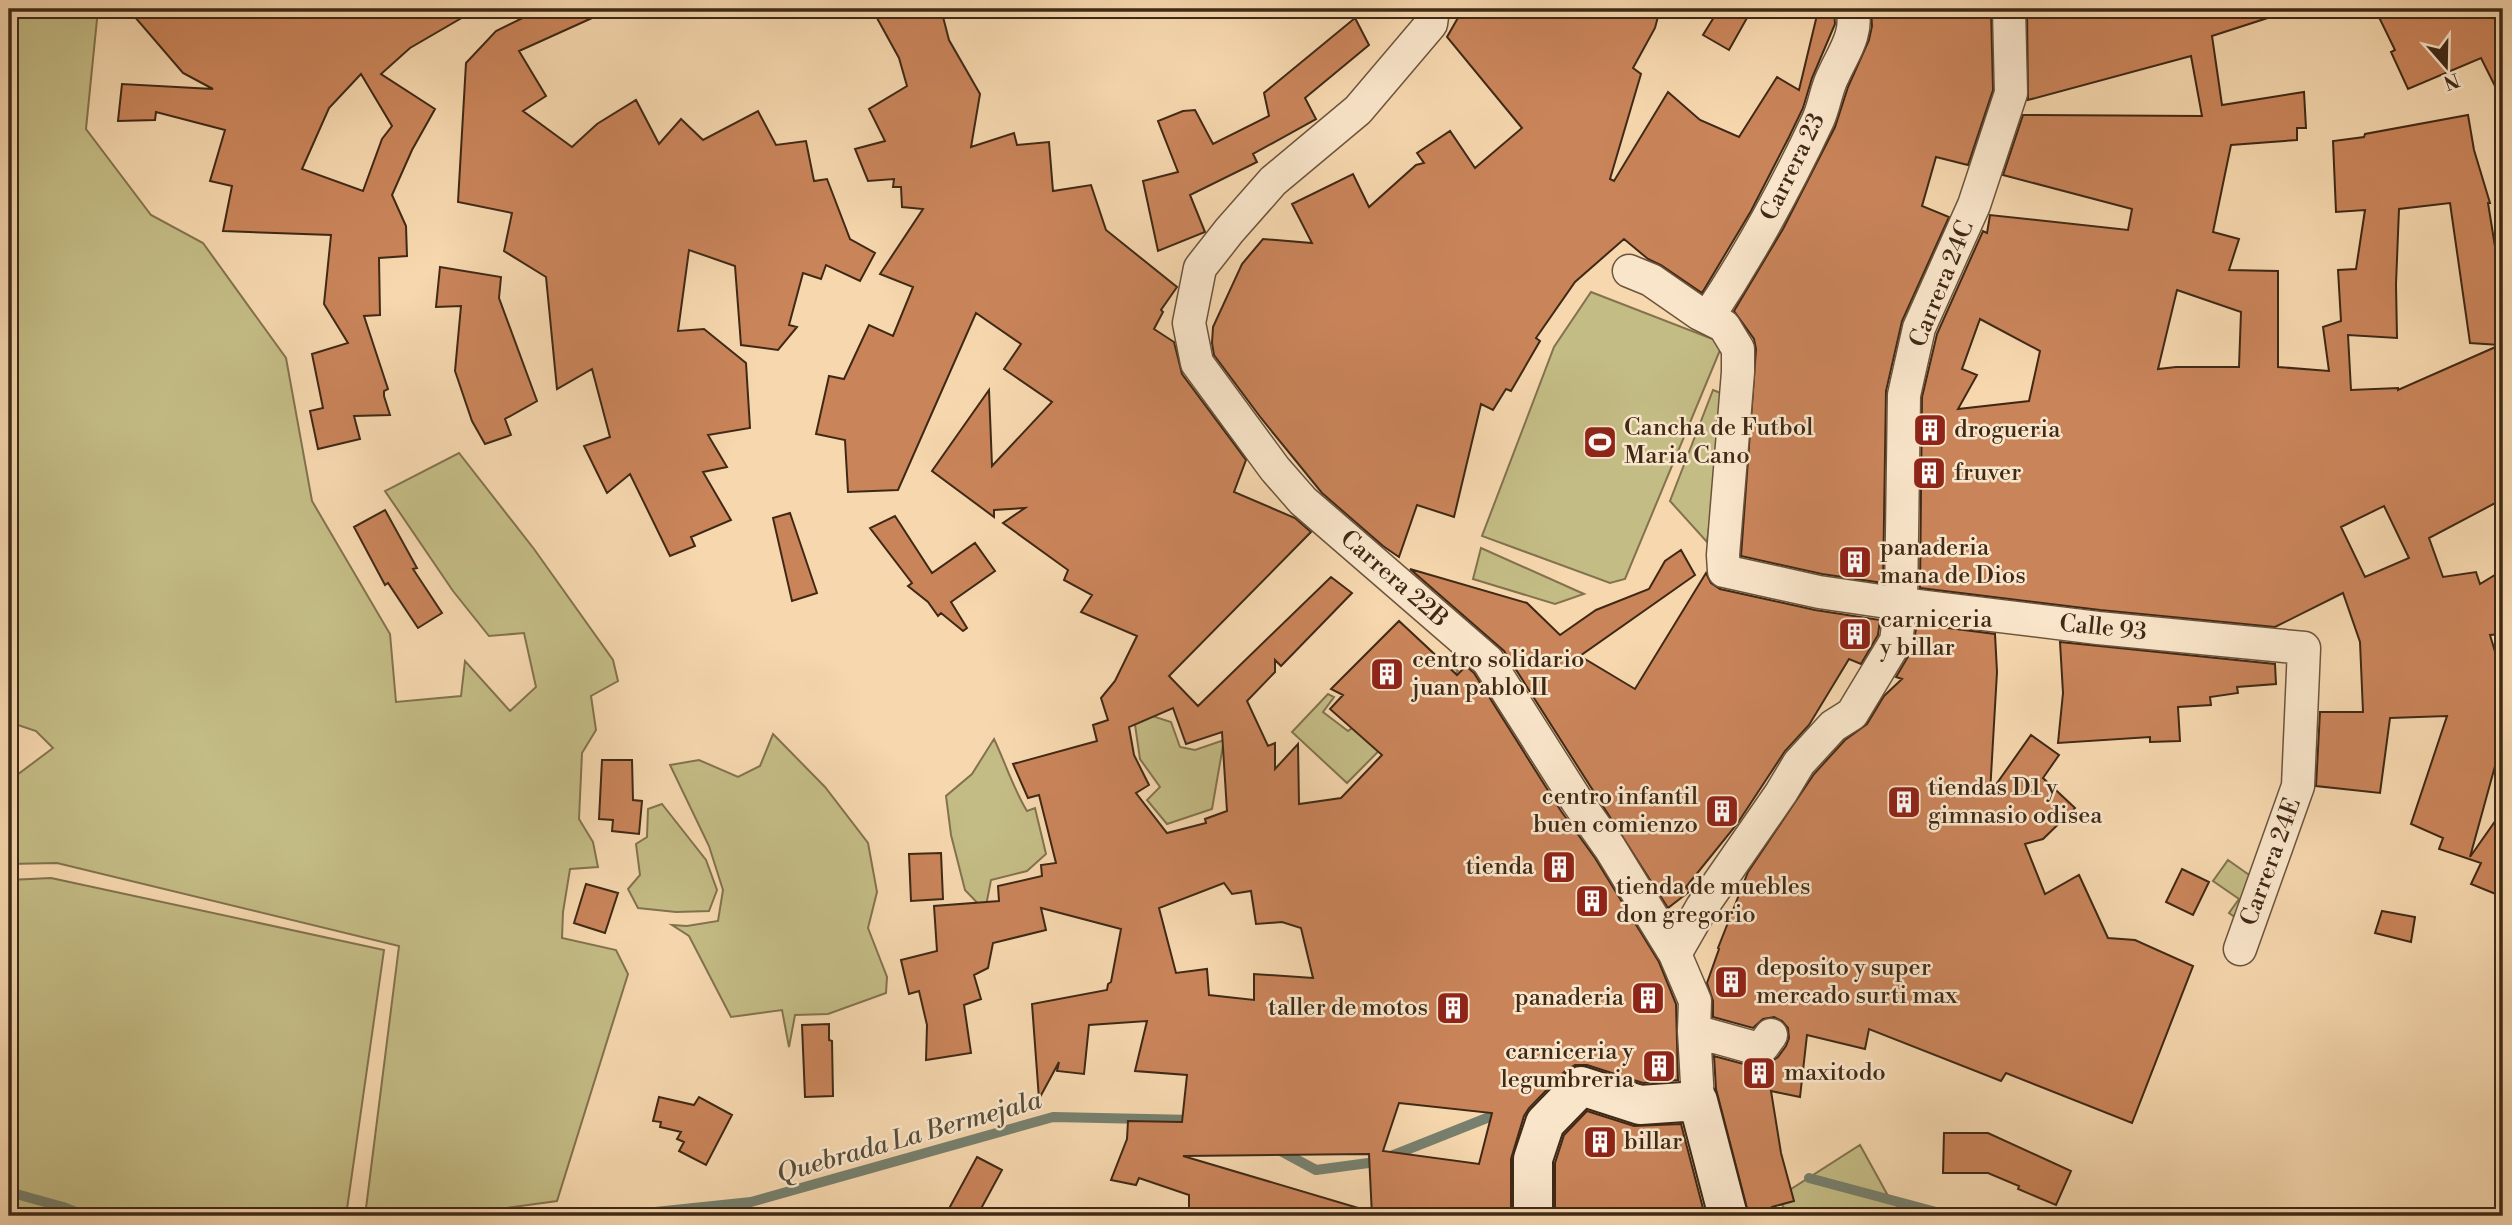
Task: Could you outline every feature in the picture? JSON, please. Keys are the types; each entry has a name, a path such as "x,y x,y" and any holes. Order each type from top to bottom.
{"street":[{"name":"Carrera 22B","path":"1433,9 1431,24 1358,110 1273,181 1229,230 1200,268 1189,323 1197,363 1275,469 1303,501 1489,661 1577,801 1610,848 1675,954 1695,1002 1698,1101 1728,1216"},
{"name":"Carrera 23","path":"1708,317 1745,261 1820,116 1833,75 1847,52 1855,17 1852,9"},
{"name":"Carrera 24C","path":"1675,954 1702,907 1799,763 1833,726 1852,714 1896,641 1901,604 1903,395 1919,328 1974,205 2011,93 2009,9"},
{"path":"1629,271 1651,280 1724,326 1738,349 1724,570 1819,592 1901,604"},
{"name":"Calle 93","path":"1901,604 2098,628 2304,648"},
{"name":"Carrera 24E","path":"2240,949 2298,786 2304,648"},
{"path":"1694,1031 1755,1048 1763,1046 1770,1035"},
{"path":"1533,1216 1533,1159 1545,1124 1581,1086 1640,1105 1698,1101"}],"shaded area":[{"path":"9,9 98,9 86,129 151,215 203,243 286,358 312,501 390,634 396,702 461,696 465,661 510,711 536,687 524,633 489,636 453,591 385,491 459,453 534,549 613,660 618,681 591,696 596,730 582,753 579,819 593,842 598,867 570,869 562,938 616,950 628,974 557,1201 447,1216 365,1216 399,946 57,863 9,864 9,781 53,748 36,731 9,722"},
{"name":"Cancha de Futbol Maria Cano","path":"1591,292 1723,343 1625,579 1610,583 1482,536 1554,347"},
{"path":"1713,390 1728,396 1707,542 1670,501"},
{"path":"1481,548 1584,594 1555,604 1473,579"},
{"path":"1445,662 1458,671 1347,783 1292,732 1328,694 1334,697 1323,712 1348,731 1368,716 1387,729"},
{"path":"1146,696 1155,717 1171,722 1180,747 1195,750 1224,740 1212,809 1167,824 1147,800 1160,787 1140,759 1132,704"},
{"path":"773,734 825,787 868,843 877,892 868,928 887,977 886,993 828,1014 795,1015 789,1047 782,1010 731,1017 689,936 672,925 687,926 718,921 723,890 709,846 670,765 699,760 738,777 760,766"},
{"path":"994,739 1027,811 1035,808 1046,854 1027,871 991,880 985,911 965,890 951,835 946,796 972,774"},
{"path":"662,804 706,860 717,890 709,911 676,912 638,908 628,889 640,875 636,844 647,837 648,809"},
{"path":"2228,860 2269,889 2245,924 2229,913 2239,899 2213,881"},
{"path":"51,878 384,950 346,1216 9,1216 9,880"},
{"path":"1860,1145 1892,1203 1914,1216 1790,1216 1777,1198"}],"building":[{"path":"128,9 477,9 410,48 381,74 435,109 412,150 392,195 406,226 407,256 379,258 380,315 364,316 388,389 384,391 384,396 390,415 354,416 360,439 318,449 310,411 323,408 312,354 348,343 324,304 331,235 223,231 232,186 210,181 225,130 156,112 155,120 118,121 122,84 213,89 183,73","holes":["361,74 392,126 382,139 363,191 302,169 329,108"]},
{"path":"541,9 612,9 519,51 546,96 523,111 572,147 597,124 636,100 659,144 681,119 703,140 758,111 776,145 806,141 814,181 827,179 850,239 875,253 860,281 826,265 821,279 803,273 789,325 797,327 778,350 741,345 735,266 689,250 678,331 704,329 746,363 750,428 708,435 727,467 703,472 731,520 691,537 695,546 670,556 630,474 607,493 584,446 610,437 592,369 557,389 546,277 504,251 512,213 458,202 466,63 496,31"},
{"path":"872,9 941,9 949,40 980,94 971,147 1014,133 1017,145 1049,142 1053,191 1091,185 1106,230 1177,287 1161,310 1163,312 1154,329 1174,342 1182,374 1246,460 1234,492 1295,518 1311,532 1169,676 1198,706 1331,577 1352,593 1281,666 1275,660 1275,672 1247,701 1268,746 1275,743 1275,769 1298,744 1299,804 1341,798 1382,755 1330,709 1343,695 1331,689 1399,621 1457,675 1466,666 1474,673 1561,811 1595,858 1659,962 1676,1004 1678,1080 1643,1083 1587,1065 1575,1065 1565,1071 1524,1116 1511,1159 1511,1216 1372,1216 1369,1154 1183,1156 1365,1210 1364,1216 1189,1216 1189,1195 1139,1178 1136,1185 1111,1180 1127,1139 1128,1121 1182,1122 1187,1075 1135,1071 1147,1021 1089,1025 1084,1074 1057,1071 1059,1062 1039,1099 1032,1004 1107,990 1111,982 1121,929 1041,908 1046,930 993,943 988,968 974,975 981,999 964,1005 971,1053 926,1060 927,1025 919,991 909,994 901,960 937,951 934,906 999,901 998,886 1042,876 1041,865 1056,863 1039,795 1028,798 1013,764 1097,741 1093,725 1108,720 1101,698 1115,681 1137,636 1081,612 1092,595 1064,580 1068,570 1003,523 1025,508 994,510 994,517 932,471 989,390 992,466 1052,402 1004,369 1021,344 976,313 898,490 848,492 845,440 816,434 829,376 844,379 869,325 893,336 913,287 880,274 923,209 902,207 901,187 893,187 894,179 868,181 855,149 885,141 869,109 907,86 899,58","holes":["1173,708 1186,744 1222,732 1227,811 1205,819 1206,823 1167,833 1136,793 1149,785 1134,755 1129,727","1224,883 1232,894 1251,891 1256,924 1282,922 1301,928 1313,978 1254,974 1254,1000 1209,995 1207,969 1176,973 1159,908","1399,1103 1492,1113 1479,1164 1383,1151"]},
{"path":"1463,9 1660,9 1655,28 1633,68 1641,74 1610,179 1614,181 1668,92 1700,120 1739,137 1777,77 1799,90 1818,11 1834,9 1835,24 1789,137 1751,211 1702,293 1648,259 1624,239 1575,282 1536,338 1540,341 1511,391 1506,389 1493,410 1481,404 1454,517 1417,505 1399,557 1322,493 1261,418 1214,355 1213,327 1242,264 1263,239 1312,243 1292,204 1353,174 1369,207 1416,165 1424,163 1417,153 1450,131 1475,168 1522,128 1447,37"},
{"path":"1719,9 1752,9 1729,50 1703,35"},
{"path":"1871,9 1991,9 1993,90 1968,165 1936,157 1922,206 1949,217 1902,321 1886,391 1883,583 1822,574 1741,556 1756,349 1754,339 1734,311 1783,229 1835,127 1848,87 1869,40"},
{"path":"2027,9 2279,9 2280,14 2212,36 2222,105 2304,92 2306,128 2297,128 2297,140 2231,145 2213,232 2239,239 2229,270 2278,271 2278,367 2329,371 2323,327 2341,321 2338,270 2356,269 2365,210 2336,212 2333,141 2468,115 2474,150 2490,203 2503,296 2503,499 2429,538 2443,577 2476,572 2480,584 2503,570 2503,634 2490,635 2503,678 2503,737 2470,857 2503,810 2503,897 2471,884 2481,863 2439,849 2443,838 2411,824 2447,716 2390,718 2380,793 2316,786 2320,712 2363,712 2360,642 2343,593 2275,627 2100,610 1920,588 1922,397 1937,334 1983,231 1987,233 1990,215 2128,230 2132,209 2003,175 2023,115 2202,116 2191,56 2028,100","holes":["2450,203 2470,343 2500,345 2398,390 2351,390 2348,335 2397,338 2399,209","2177,290 2241,312 2239,367 2158,369","1980,319 2040,351 2029,401 1958,409 1977,375 1962,369","2384,506 2409,558 2365,577 2341,527"]},
{"path":"2375,9 2490,9 2503,37 2503,102 2481,58 2408,89 2391,52 2395,50"},
{"path":"1355,18 1369,45 1305,98 1316,119 1253,154 1257,162 1190,195 1205,232 1158,251 1143,181 1178,172 1158,121 1183,111 1195,110 1213,144 1269,116 1264,93"},
{"path":"440,267 501,277 499,298 537,401 505,419 511,435 485,444 472,421 455,371 461,306 436,307"},
{"path":"385,510 417,568 413,569 442,613 418,628 388,583 385,585 354,527"},
{"path":"790,513 817,593 792,601 773,518"},
{"path":"895,516 932,573 975,543 995,571 951,602 967,628 963,631 941,613 938,616 928,602 908,586 912,583 870,528"},
{"path":"1681,550 1695,575 1580,656 1635,689 1706,573 1711,583 1720,589 1815,610 1880,620 1878,635 1861,664 1849,659 1809,725 1785,751 1737,824 1686,887 1690,891 1668,908 1504,651 1410,569 1527,603 1560,635 1596,610 1649,589 1665,561"},
{"path":"1917,624 1995,634 1997,672 1990,793 2031,735 2059,755 2043,778 2075,808 2043,839 2025,844 2045,894 2079,875 2108,938 2135,940 2193,966 2132,1123 2006,1073 2001,1081 1869,1029 1865,1049 1807,1035 1800,1097 1771,1091 1781,1153 1794,1201 1772,1207 1775,1216 1749,1216 1716,1089 1714,1056 1751,1066 1767,1064 1778,1057 1786,1046 1788,1028 1774,1017 1763,1019 1753,1028 1713,1017 1713,1001 1707,983 1748,872 1814,774 1845,740 1867,724 1884,696 1902,679 1896,677 1912,650"},
{"path":"2060,642 2275,664 2276,684 2237,687 2238,693 2210,697 2211,705 2178,707 2180,741 2150,742 2150,737 2058,743 2063,693"},
{"path":"602,760 632,760 633,800 642,801 639,834 612,831 613,820 599,819"},
{"path":"941,853 943,899 911,901 909,854"},
{"path":"2182,869 2209,882 2193,915 2166,902"},
{"path":"586,884 618,893 605,933 574,923"},
{"path":"2382,911 2415,917 2411,942 2375,933"},
{"path":"829,1024 833,1096 805,1097 802,1025"},
{"path":"659,1097 694,1105 699,1097 732,1115 706,1165 679,1151 684,1142 677,1139 681,1132 660,1127 661,1122 653,1121"},
{"path":"1587,1111 1634,1126 1681,1124 1705,1216 1563,1216 1563,1209 1555,1211 1555,1163 1564,1135"},
{"path":"1944,1133 1988,1133 2071,1171 2056,1205 1988,1173 1943,1173"},
{"path":"977,1157 1002,1170 977,1216 945,1216"}],"waterway":[{"name":"Quebrada La Bermejala","path":"1277,1149 1316,1170 1376,1162 1502,1112"},
{"name":"Quebrada La Bermejala","path":"617,1216 751,1202 1053,1117 1195,1120"},
{"name":"Quebrada La Bermejala","path":"1809,1178 1951,1216"},
{"name":"Quebrada La Bermejala","path":"9,1192 86,1216"}],"place":[{"name":"drogueria","path":"1930,430"},
{"name":"Cancha de Futbol Maria Cano","path":"1600,442"},
{"name":"fruver","path":"1929,473"},
{"name":"panaderia mana de Dios","path":"1855,562"},
{"name":"carniceria y billar","path":"1855,634"},
{"name":"centro solidario juan pablo II","path":"1387,674"},
{"name":"tiendas D1 y gimnasio odisea","path":"1904,802"},
{"name":"centro infantil buen comienzo","path":"1722,811"},
{"name":"tienda","path":"1559,867"},
{"name":"tienda de muebles don gregorio","path":"1592,901"},
{"name":"deposito y super mercado surti max","path":"1731,982"},
{"name":"panaderia","path":"1648,998"},
{"name":"taller de motos","path":"1453,1008"},
{"name":"carniceria y legumbreria","path":"1659,1066"},
{"name":"maxitodo","path":"1759,1073"},
{"name":"billar","path":"1600,1142"}]}
